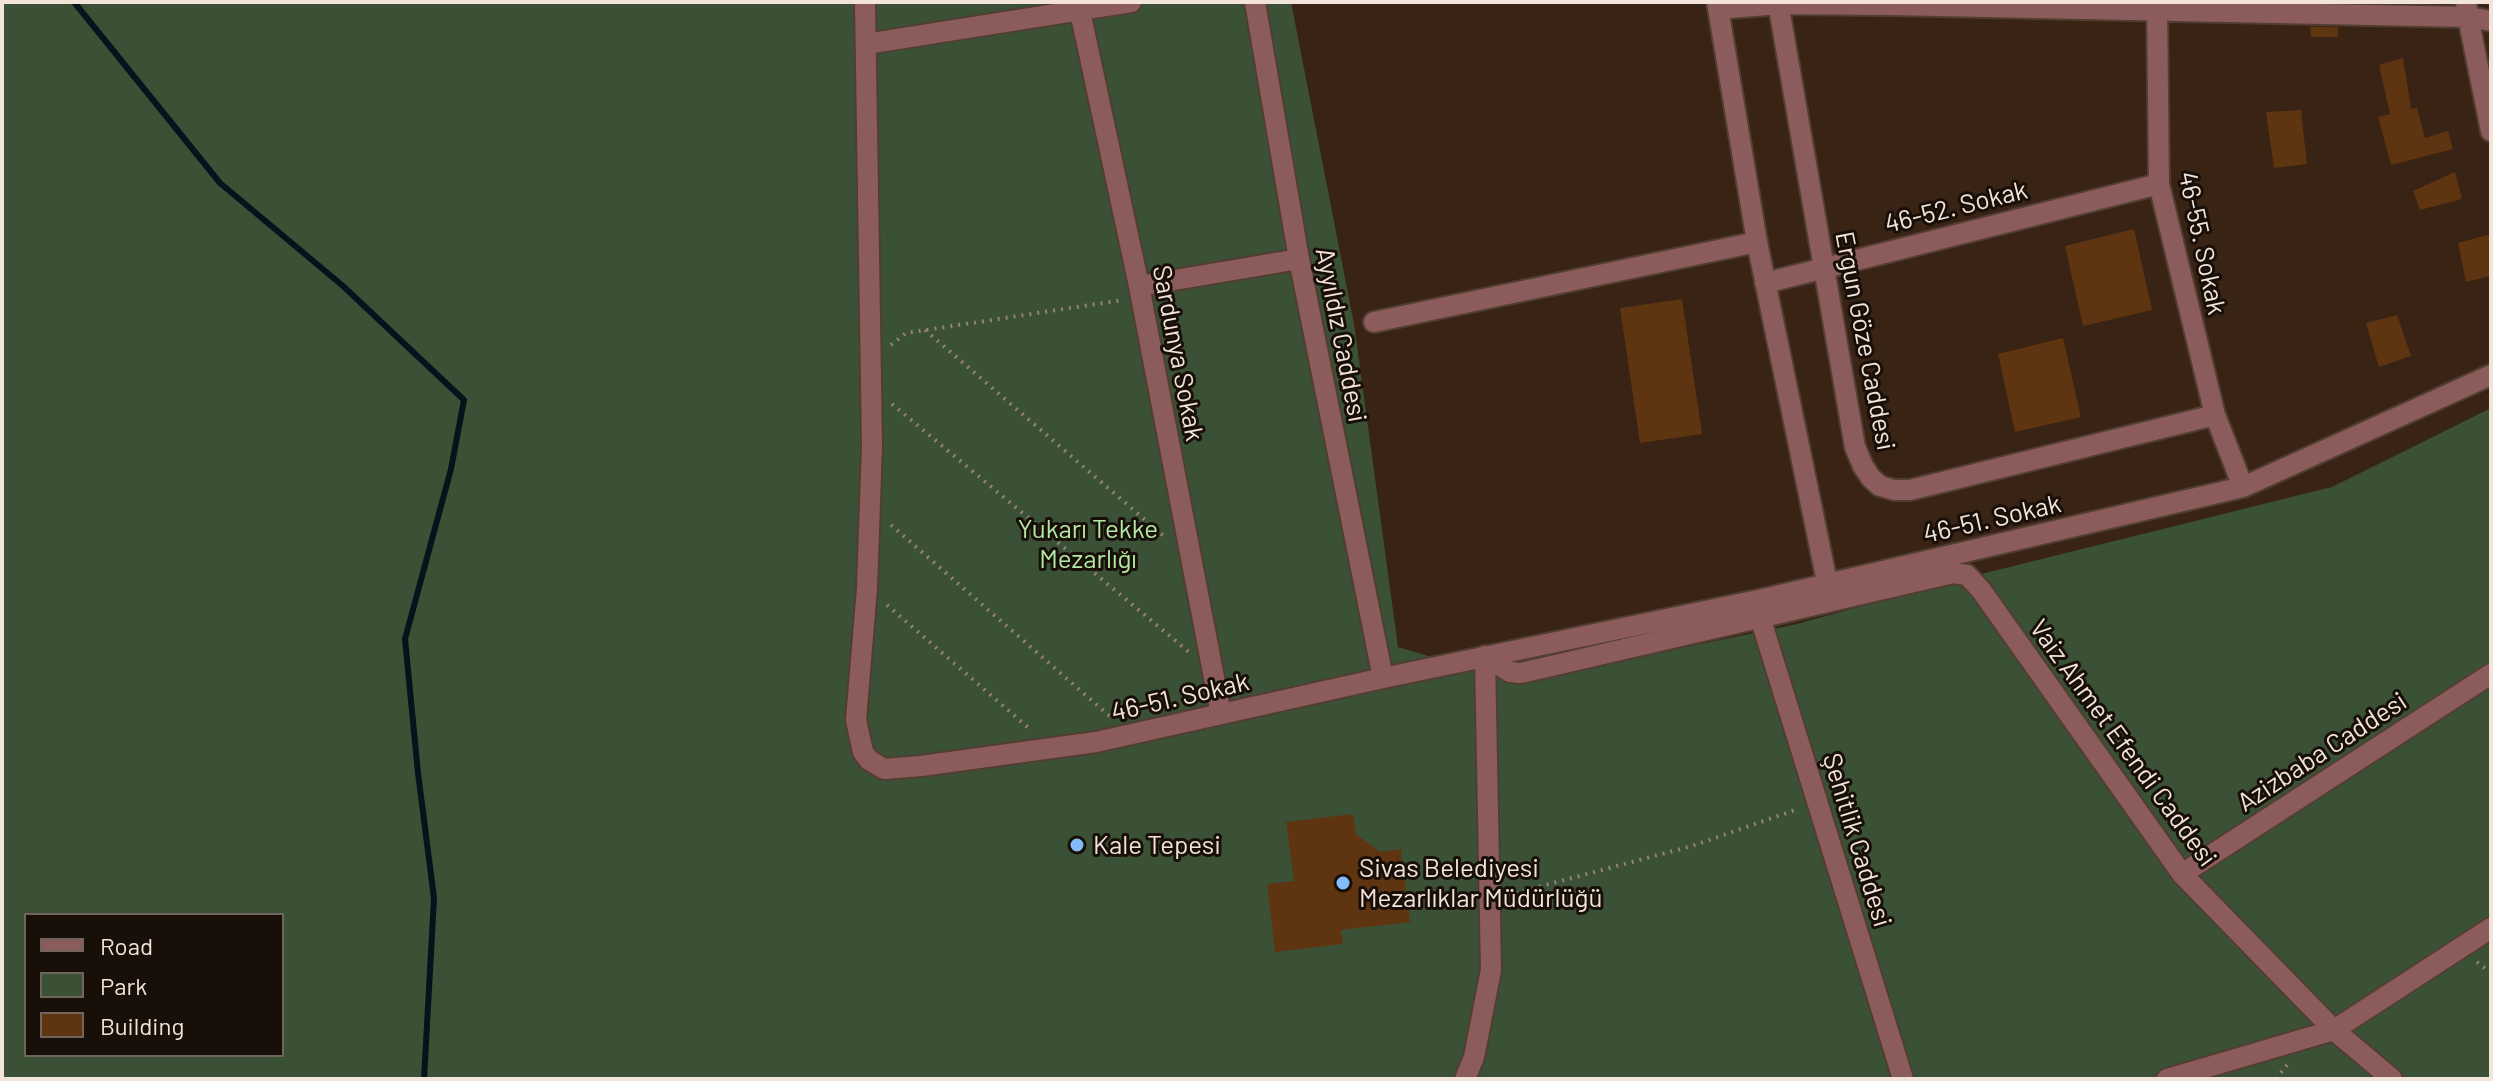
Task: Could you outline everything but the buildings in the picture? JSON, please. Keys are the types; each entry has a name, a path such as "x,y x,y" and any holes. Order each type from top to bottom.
{"street":[{"path":"865,2 871,378 867,588"},
{"path":"866,44 1079,6 1131,2"},
{"name":"Ayyıldız Caddesi","path":"1255,2 1299,259 1383,678"},
{"path":"1827,582 1757,242 1717,6 1778,3 2467,9 2491,21"},
{"name":"Ergun Göze Caddesi","path":"1778,3 1855,447 1863,466 1880,486 1910,490 2215,415"},
{"name":"Sardunya Sokak","path":"1079,6 1140,292 1221,714"},
{"name":"46-55. Sokak","path":"2156,7 2159,184 2215,415 2243,487"},
{"path":"2467,9 2491,131"},
{"name":"46-52. Sokak","path":"1765,283 2159,184"},
{"path":"1374,322 1757,242"},
{"path":"1140,292 1299,259"},
{"name":"46-51. Sokak","path":"867,588 857,734 869,760 884,769 921,766 1129,735 1485,656 1763,599 2243,487 2491,375"},
{"name":"46-51. Sokak","path":"1485,656 1510,672 1521,673 1953,573"},
{"name":"Vaiz Ahmet Efendi Caddesi","path":"1953,573 1967,575 1981,590 2182,874 2334,1030 2392,1079"},
{"name":"Şehitlik Caddesi","path":"1760,617 1903,1079"},
{"path":"1465,1079 1474,1057 1491,970 1485,656"},
{"name":"Azizbaba Caddesi","path":"2182,874 2491,674"},
{"path":"2167,1079 2334,1030 2491,928"}],"path":[{"path":"1140,292 898,337 871,378 1213,673"},
{"path":"925,330 1192,560"},
{"path":"870,507 1129,735"},
{"path":"867,588 1052,748"},
{"path":"1490,898 1535,889 1692,846 1819,802"}],"green space":[{"name":"Yukarı Tekke Mezarlığı","path":"2,2 1291,2 1354,324 1398,647 1516,682 1793,625 1965,578 2332,487 2491,408 2491,1079 2,1079"}],"waterway":[{"path":"74,2 220,183 343,286 464,400 451,469 405,639 434,898 424,1079"}],"place":[{"name":"Kale Tepesi","path":"1077,845"},
{"name":"Sivas Belediyesi Mezarlıklar Müdürlüğü","path":"1343,883"}]}
